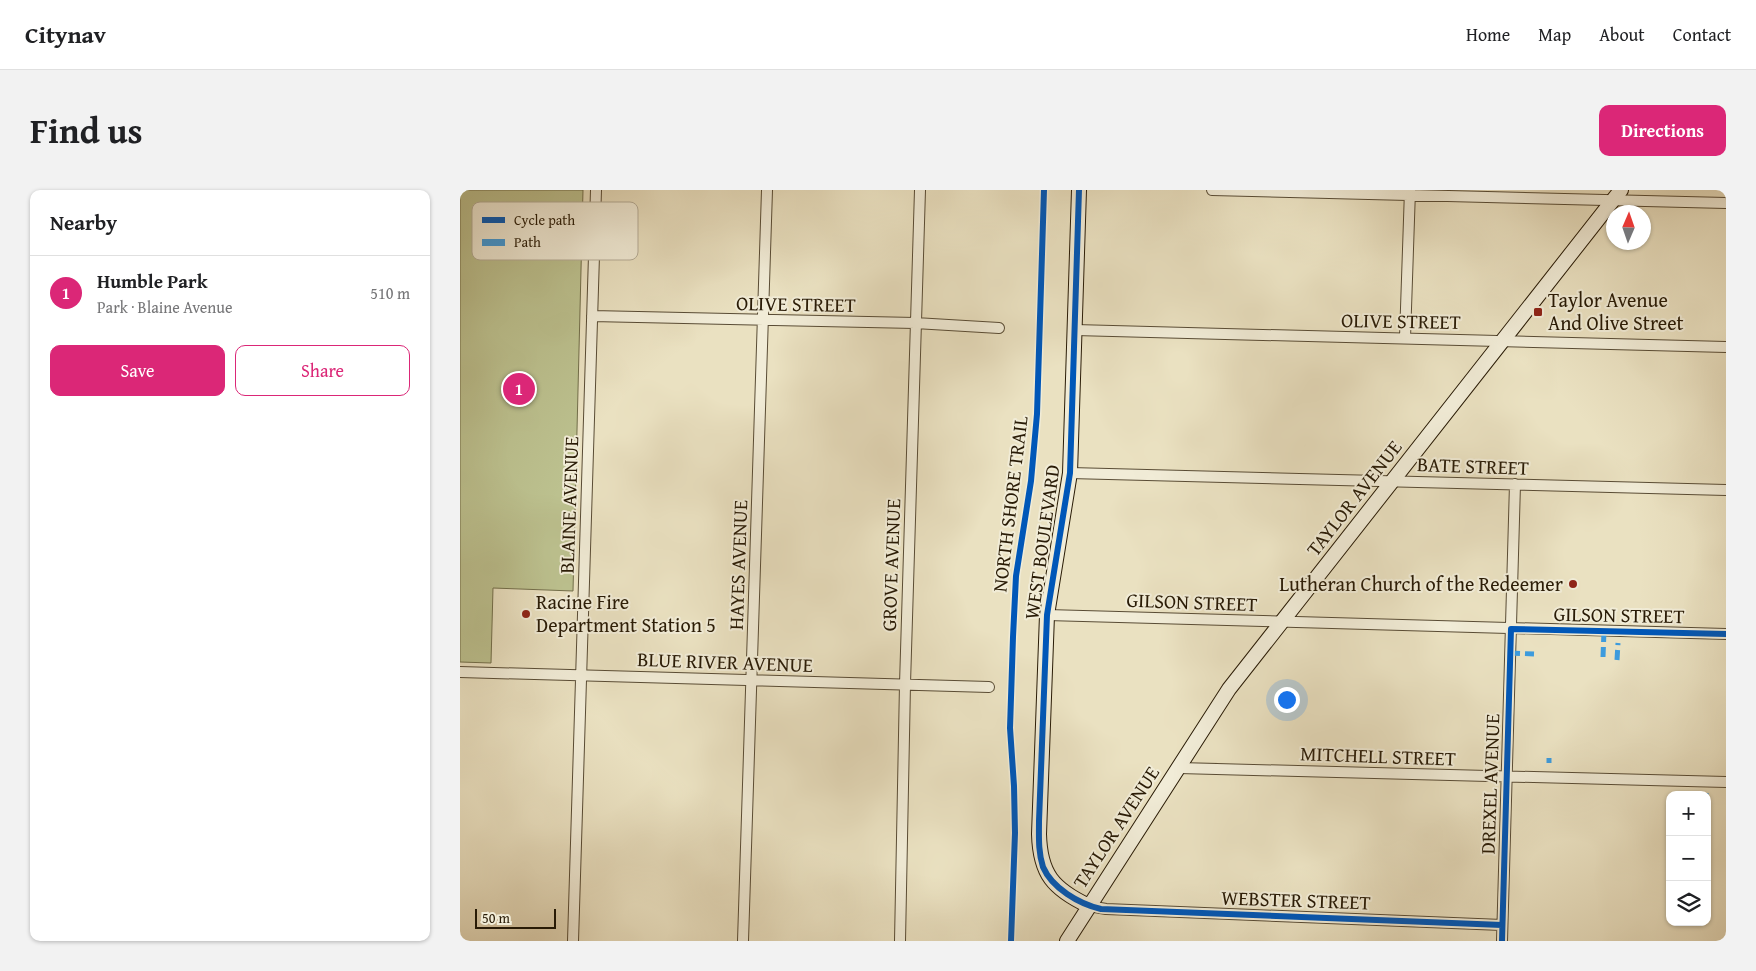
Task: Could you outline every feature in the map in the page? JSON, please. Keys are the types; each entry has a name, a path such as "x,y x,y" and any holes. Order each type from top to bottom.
{"street":[{"name":"HAYES AVENUE","path":"743,941 768,190"},
{"name":"GROVE AVENUE","path":"900,941 905,684 920,190"},
{"name":"WEST BOULEVARD","path":"1079,190 1070,473 1047,615 1039,820 1040,852 1043,866 1053,881 1067,894 1089,906"},
{"path":"1212,190 1617,195 1726,203"},
{"path":"1405,338 1410,192"},
{"name":"TAYLOR AVENUE","path":"1067,941 1229,689 1617,195"},
{"name":"BLAINE AVENUE","path":"573,941 594,260"},
{"name":"OLIVE STREET","path":"592,316 915,323 999,328"},
{"name":"OLIVE STREET","path":"1074,330 1726,346"},
{"name":"BATE STREET","path":"1070,473 1726,490"},
{"name":"DREXEL AVENUE","path":"1502,941 1515,484"},
{"name":"GILSON STREET","path":"1047,615 1726,634"},
{"name":"BLUE RIVER AVENUE","path":"460,672 989,687"},
{"name":"MITCHELL STREET","path":"1179,768 1726,782"},
{"name":"WEBSTER STREET","path":"1089,906 1106,909 1502,925"}],"green space":[{"path":"460,190 583,190 583,202 472,202 472,260 581,260 573,591 493,588 491,663 460,662"}],"marked path":[{"path":"1603,657 1604,631"},
{"path":"1617,660 1618,643"},
{"path":"1510,653 1534,654"},
{"path":"1549,758 1549,763"}],"cycle path":[{"name":"NORTH SHORE TRAIL","path":"1011,941 1015,833 1010,728 1013,637 1016,576 1031,481 1037,414 1044,190"},
{"path":"1079,190 1070,473 1047,615 1039,832 1040,856 1047,875 1067,894 1101,909 1502,925"},
{"path":"1502,941 1511,629 1726,634"}],"place":[{"name":"Taylor Avenue And Olive Street","path":"1538,312"},
{"name":"Humble Park","path":"519,389"},
{"name":"Lutheran Church of the Redeemer","path":"1573,584"},
{"name":"Racine Fire Department Station 5","path":"526,614"}]}
